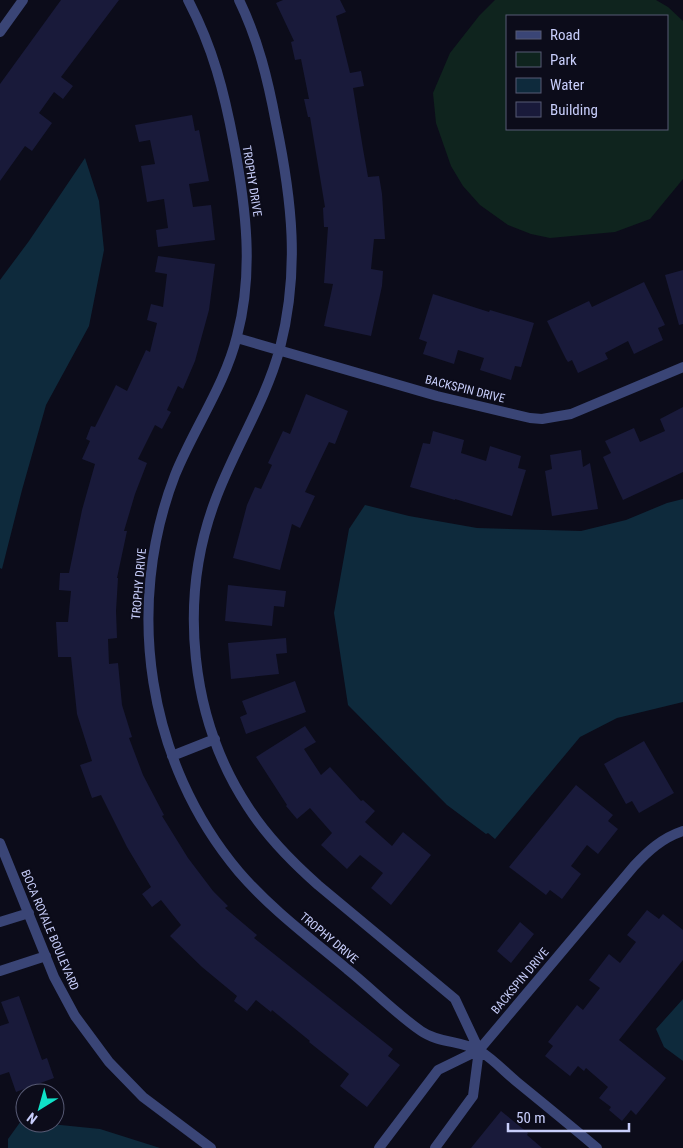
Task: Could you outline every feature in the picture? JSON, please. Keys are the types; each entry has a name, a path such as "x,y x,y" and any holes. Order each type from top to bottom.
{"street":[{"path":"0,32 23,0"},
{"name":"TROPHY DRIVE","path":"188,0 203,30 218,71 228,112 247,226 247,262 243,304 237,338 219,384 174,478 161,518 152,564 148,627 151,669 159,712 172,756 192,800 213,837 240,872 271,905 424,1033 479,1050 597,1148"},
{"name":"TROPHY DRIVE","path":"239,0 263,62 288,185 293,267 288,306 279,350 259,406 215,502 199,556 194,610 196,658 204,704 215,739 235,784 263,829 299,869 455,999 479,1050"},
{"name":"BACKSPIN DRIVE","path":"237,338 437,396 530,418 542,419 571,414 683,368"},
{"path":"172,756 215,739"},
{"name":"BACKSPIN DRIVE","path":"379,1148 438,1070 479,1050 634,866 656,845 683,831"},
{"name":"BOCA ROYALE BOULEVARD","path":"0,843 54,977 75,1016 109,1062 143,1097 211,1148"},
{"path":"0,922 29,913"},
{"path":"0,971 46,956"},
{"path":"434,1148 473,1096 479,1050"}],"green space":[{"path":"495,0 656,0 668,7 683,21 683,179 650,219 615,232 550,238 531,234 508,225 480,205 463,186 451,166 436,123 433,93 450,53 479,16"}],"water":[{"path":"85,158 99,201 104,250 89,326 46,405 2,569 0,568 0,280"},
{"path":"683,499 683,702 617,718 580,737 495,839 447,805 348,705 334,613 349,529 365,505 409,516 477,528 581,531 626,520 667,503"},
{"path":"683,999 683,1061 664,1047 656,1029"},
{"path":"65,1125 100,1129 160,1148 8,1148 8,1139 15,1129 15,1133 65,1133"}],"building":[{"path":"61,0 119,0 61,77 73,86 63,99 54,92 39,113 52,123 32,151 25,146 0,181 0,84"},
{"path":"283,0 340,0 346,12 336,16 350,73 361,71 364,86 353,88 363,149 368,177 379,176 382,194 385,239 374,239 371,269 383,271 382,286 371,336 324,326 333,284 324,283 328,227 324,227 323,208 325,207 310,117 308,117 304,99 309,99 301,59 295,60 291,42 294,41 276,3"},
{"path":"192,115 195,131 199,130 209,181 189,184 193,207 211,205 215,240 158,247 156,230 168,228 164,199 147,202 141,166 155,164 150,140 139,142 135,125"},
{"path":"158,256 215,264 209,310 195,361 183,389 178,386 167,410 171,412 162,429 155,425 138,459 147,463 124,531 127,531 117,578 117,638 108,639 109,664 118,663 122,705 132,737 129,738 143,775 164,815 162,816 188,858 213,891 228,906 225,908 257,935 254,938 393,1049 388,1056 400,1065 367,1107 340,1086 349,1074 272,1010 271,1012 256,1000 247,1011 234,1001 237,996 202,967 170,936 181,925 161,900 152,907 142,894 151,887 127,847 101,795 92,798 80,765 92,761 77,714 71,657 58,657 56,622 68,622 71,591 59,590 60,573 69,573 82,510 95,464 82,459 90,441 86,439 91,426 95,427 116,385 127,391 146,350 150,352 157,323 147,320 151,304 163,307 167,274 155,272"},
{"path":"683,270 683,324 679,325 665,275"},
{"path":"644,282 665,325 658,328 663,340 634,354 628,341 605,353 608,359 578,373 572,360 568,362 566,359 547,321 589,301 592,307"},
{"path":"433,294 489,312 490,310 534,323 521,367 515,366 511,380 480,370 484,358 458,350 454,364 423,354 427,342 419,339"},
{"path":"306,394 348,411 335,444 329,442 305,492 315,496 300,528 292,524 280,570 233,558 247,505 255,487 261,489 272,465 268,463 283,431 290,434"},
{"path":"683,407 683,472 623,500 603,457 611,453 605,441 634,428 640,442 665,431 660,419"},
{"path":"433,431 464,440 461,453 486,461 490,446 521,456 518,468 526,470 512,516 410,487 423,443 430,444"},
{"path":"581,450 583,467 590,463 598,509 552,516 545,471 552,469 550,455"},
{"path":"228,585 286,591 284,607 274,606 272,626 225,621"},
{"path":"286,638 287,653 276,654 279,674 231,679 228,643"},
{"path":"295,681 306,712 246,734 240,717 247,714 242,701"},
{"path":"305,726 316,742 304,749 321,775 330,767 361,801 363,800 375,811 365,822 392,846 403,832 431,855 391,905 371,888 383,873 360,855 347,869 321,845 332,833 310,808 297,819 286,806 256,757"},
{"path":"644,741 674,793 639,813 632,801 626,804 604,764"},
{"path":"576,785 613,815 608,821 618,829 598,854 587,845 571,866 581,874 562,899 550,890 546,895 509,867"},
{"path":"647,910 659,919 663,914 683,930 683,960 619,1040 666,1078 636,1115 631,1110 622,1121 609,1110 611,1107 599,1098 608,1087 586,1068 584,1071 578,1066 570,1076 545,1056 553,1046 548,1042 577,1005 583,1010 600,988 589,980 609,954 620,963 636,942 627,935"},
{"path":"520,922 534,934 511,963 497,951"},
{"path":"19,996 42,1060 47,1058 54,1078 40,1083 15,1083 15,1089 9,1072 0,1075 0,1026 9,1023 1,1002"},
{"path":"501,1111 528,1133 527,1135 542,1148 471,1148"}]}
